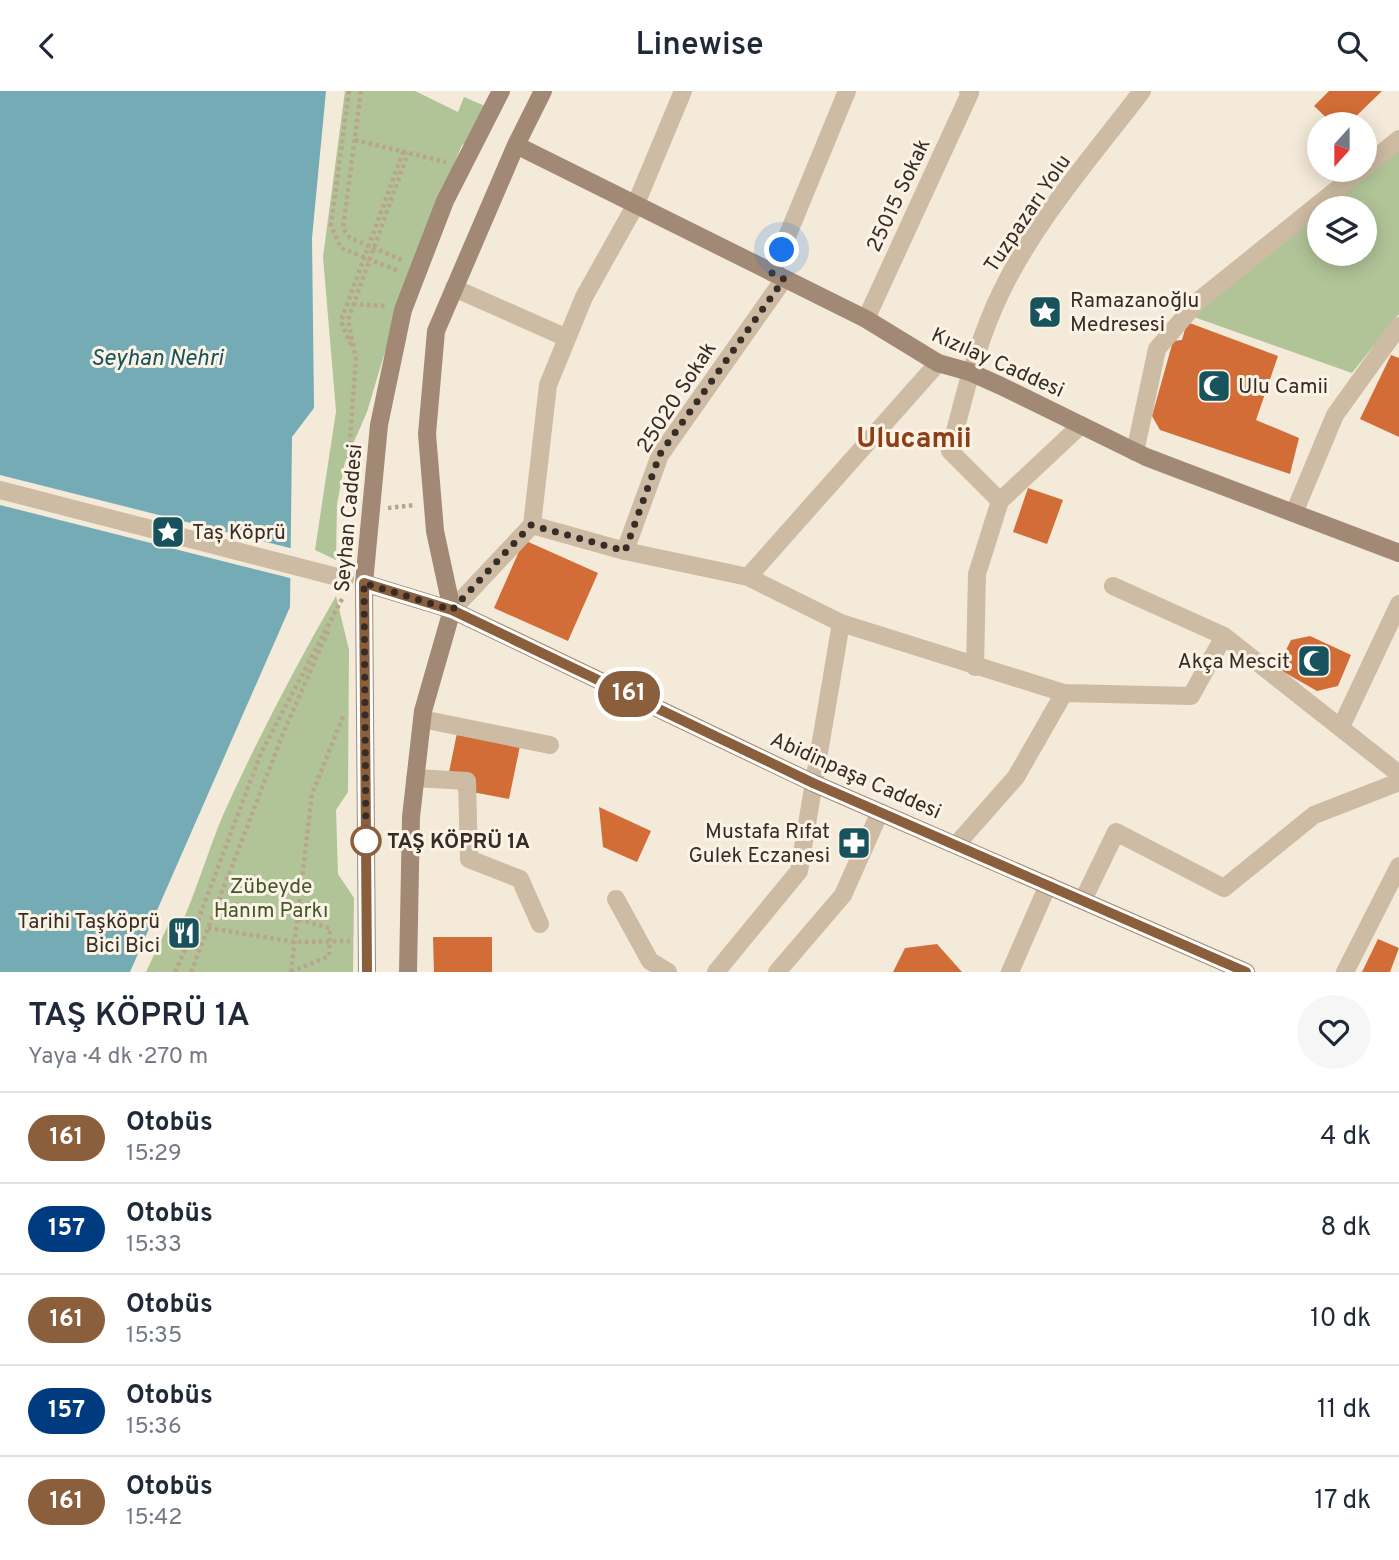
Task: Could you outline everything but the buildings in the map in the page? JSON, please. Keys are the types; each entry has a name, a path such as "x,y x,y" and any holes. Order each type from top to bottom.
{"main road":[{"name":"Seyhan Caddesi","path":"367,972 364,583 379,425 403,310 445,201 501,91"},
{"path":"408,972 411,817 422,719 452,610 435,531 427,434 436,331 516,145 543,91"},
{"name":"Kızılay Caddesi","path":"516,145 866,319 938,363 970,372 1135,452 1399,553"},
{"name":"Abidinpaşa Caddesi","path":"364,583 452,610 813,783 1246,972"}],"street":[{"path":"452,610 531,525 548,385 584,297 635,206 683,91"},
{"name":"25020 Sokak","path":"625,551 660,454 778,276 847,91"},
{"name":"25015 Sokak","path":"866,319 970,93 968,91"},
{"name":"Tuzpazarı Yolu","path":"1000,501 950,451 970,372 996,303 1042,223 1142,91"},
{"path":"1377,157 1399,139"},
{"path":"1135,452 1157,349 1197,302 1346,182"},
{"path":"454,288 567,338"},
{"path":"1294,513 1335,415 1399,327"},
{"path":"748,577 938,363"},
{"path":"975,667 977,574 1000,501 1081,425"},
{"path":"0,489 338,576"},
{"path":"531,525 625,551 748,577 841,623 1064,693 1191,695 1224,636"},
{"path":"1113,586 1224,636 1399,774"},
{"path":"1341,727 1399,604"},
{"path":"716,972 799,871 841,623"},
{"path":"956,845 1016,777 1064,693"},
{"path":"422,719 550,745"},
{"path":"415,778 467,781 469,859 520,879 540,924"},
{"path":"1083,900 1116,832 1224,888 1314,815 1399,782"},
{"path":"777,972 843,895 880,812"},
{"path":"1345,972 1398,868"},
{"path":"1010,972 1048,885"},
{"path":"616,899 650,961 668,972"}],"path":[{"path":"349,91 331,226 341,248 405,273"},
{"path":"361,91 343,228 350,238 409,263"},
{"path":"355,140 449,163"},
{"path":"347,479 356,359 341,321 350,304 405,152"},
{"path":"350,304 391,306"},
{"path":"371,510 433,503"},
{"path":"175,972 197,923 261,753 344,597 284,731 191,972"},
{"path":"291,972 312,794 349,703"},
{"path":"291,972 329,956 330,928 298,919"},
{"path":"208,928 295,942 358,940"}],"green space":[{"path":"345,91 415,91 458,112 464,97 485,106 475,140 462,145 407,278 367,412 345,462 337,504 336,560 315,550 336,411 323,257"},
{"path":"1399,140 1399,314 1352,373 1191,316 1307,218 1307,266 1377,266 1377,196 1333,196 1349,182 1377,182 1377,159"},
{"name":"Zübeyde Hanım Parkı","path":"336,596 349,650 348,792 336,810 338,874 354,898 353,972 146,972 170,921 181,925 236,787 277,704"}],"water":[{"name":"Seyhan Nehri","path":"0,91 326,91 312,238 314,408 292,437 290,607 130,972 0,972"}],"pier":[{"name":"Taș Köprü","path":"0,475 294,549 294,579 0,505"}],"bus line":[{"name":"161","path":"367,972 364,583 452,610 813,783 1246,972"}],"place":[{"name":"Ramazanoğlu Medresesi","path":"1045,312"},
{"name":"Ulu Camii","path":"1214,386"},
{"name":"Taș Köprü","path":"168,532"},
{"name":"Akça Mescit","path":"1314,661"},
{"name":"TAŞ KÖPRÜ 1A","path":"366,841"},
{"name":"Mustafa Rıfat Gulek Eczanesi","path":"854,843"},
{"name":"Tarihi Taşköprü Bici Bici","path":"184,933"}],"district":[{"name":"Ulucamii","path":"914,437"}],"route":[{"path":"366,841 364,583 452,610 531,525 625,551 660,454 784,279 772,273 782,250"}]}
